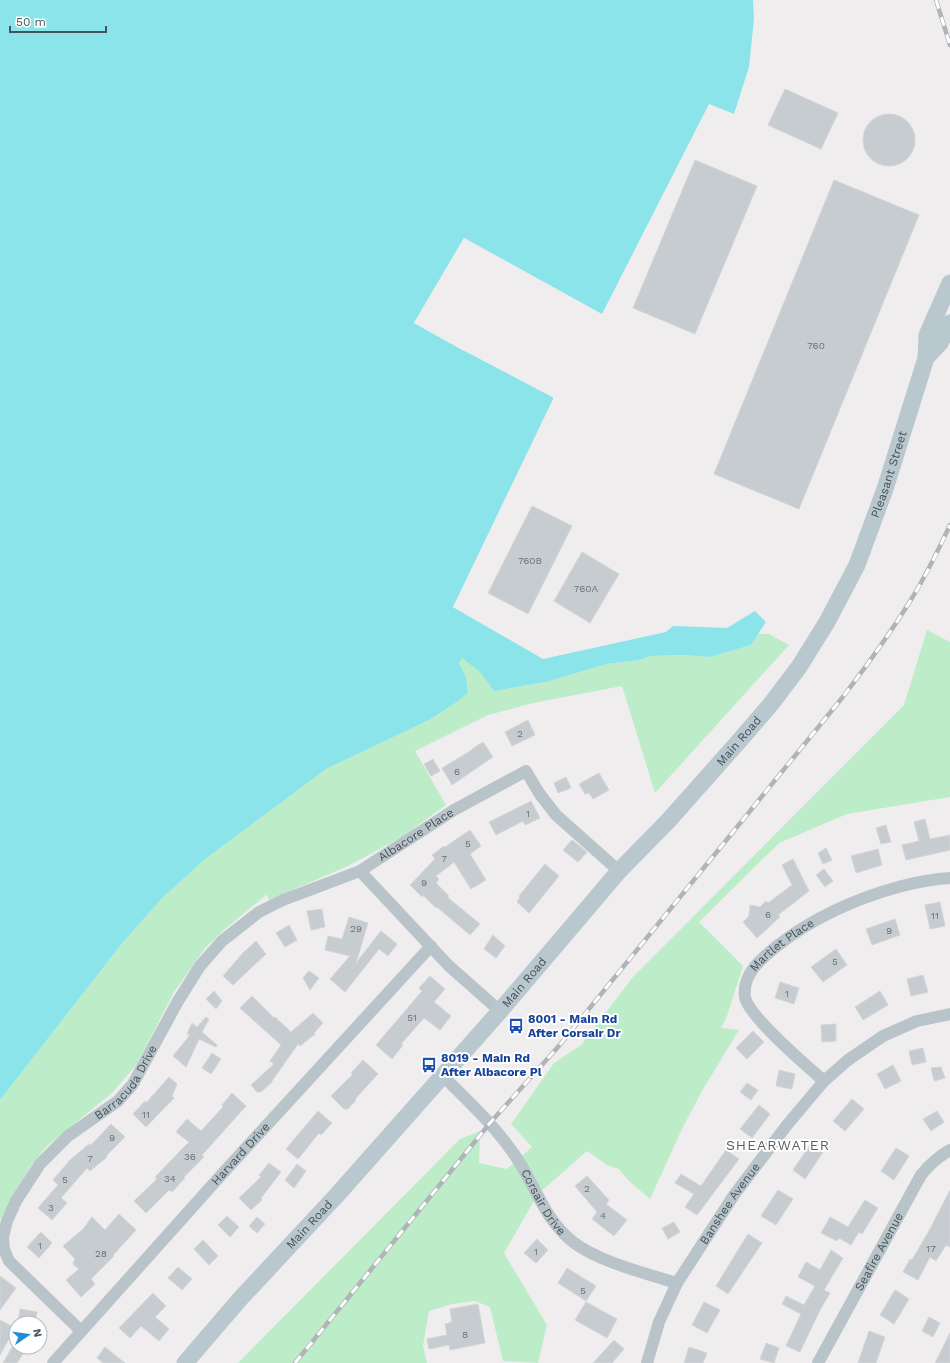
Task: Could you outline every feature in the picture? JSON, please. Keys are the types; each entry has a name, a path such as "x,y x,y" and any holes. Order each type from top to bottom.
{"main road":[{"name":"Pleasant Street","path":"845,589 857,565 885,489 926,358 927,335 950,283"},
{"name":"Pleasant Street","path":"926,358 940,343 950,323"},
{"name":"Main Road","path":"184,1363 240,1299 337,1195 443,1076 619,871 669,820 772,704 799,667 827,622 845,589"}],"street":[{"name":"Albacore Place","path":"360,871 454,810 526,771 539,793 556,815 619,871"},
{"path":"360,871 449,966 500,1011"},
{"name":"Barracuda Drive","path":"81,1331 9,1261 4,1249 3,1237 7,1221 16,1201 40,1164 68,1136 118,1101 132,1084 178,1001 200,966 222,941 258,912 283,900 360,871"},
{"name":"Martlet Place","path":"824,1081 762,1024 751,1010 745,996 747,978 758,962 768,953 791,935 829,913 884,891 941,878 950,878"},
{"name":"Harvard Drive","path":"53,1363 218,1178 431,946"},
{"name":"Banshee Avenue","path":"647,1363 659,1322 677,1283 734,1195 787,1125 824,1081 848,1060 883,1036 916,1021 950,1014"},
{"name":"Corsair Drive","path":"443,1076 490,1123 507,1144 515,1155 545,1211 564,1234 583,1249 599,1256 677,1283"},
{"name":"Seafire Avenue","path":"818,1363 921,1175 938,1157 950,1150"}],"green space":[{"path":"927,630 950,642 950,797 847,814 779,843 699,922 743,966 727,1016 721,1028 739,1030 703,1089 682,1129 650,1199 628,1180 619,1169 607,1165 587,1151 538,1194 504,1253 547,1325 538,1363 503,1361 490,1307 475,1301 452,1304 429,1311 423,1346 427,1363 238,1363 460,1139 480,1131 479,1163 507,1169 532,1147 511,1124 554,1063 581,1045 633,977 904,705"},
{"path":"758,634 769,634 789,645 655,793 622,686 533,703 488,715 415,751 446,805 402,837 348,866 269,900 266,894 225,929 206,947 174,992 137,1064 112,1093 46,1147 30,1167 0,1220 0,1100 123,942 161,898 204,860 326,769 429,720 454,704 468,692 466,677 459,663 462,657 480,672 494,691 546,682 607,664 640,660 650,656 683,655 710,657 751,645"}],"water":[{"path":"0,0 753,0 754,19 749,67 734,114 709,104 602,314 464,238 414,323 554,397 453,607 543,659 666,632 673,626 727,628 755,611 766,622 751,645 710,657 683,655 650,656 640,660 607,664 546,682 494,691 480,672 462,658 459,663 466,677 468,693 429,720 326,769 204,860 162,898 123,942 0,1100"}],"pier":[{"path":"464,238 603,315 465,241 417,322 556,397 456,606 484,622 483,624 453,607 554,398 414,323"}],"building":[{"path":"785,89 838,113 821,149 768,125"},
{"path":"889,114 903,118 911,126 915,140 911,154 903,162 889,166 875,162 867,154 863,140 867,126 875,118"},
{"path":"695,160 757,186 695,334 633,308"},
{"path":"834,180 919,215 799,509 714,474"},
{"path":"532,506 572,526 528,614 488,593"},
{"path":"582,552 619,574 590,623 554,601"},
{"path":"528,720 535,735 512,746 505,732"},
{"path":"483,742 493,757 452,785 442,768"},
{"path":"433,759 440,771 431,776 424,764"},
{"path":"599,773 609,790 593,799 589,793 585,794 579,784"},
{"path":"566,777 571,788 558,793 554,783"},
{"path":"531,801 540,818 525,825 523,821 496,835 489,822"},
{"path":"925,819 930,839 950,835 950,850 906,860 902,845 919,841 914,822"},
{"path":"886,825 891,842 881,844 876,828"},
{"path":"470,830 481,846 470,854 486,880 471,889 454,862 436,876 439,879 436,883 449,896 447,897 480,924 470,935 437,907 436,908 423,895 422,897 410,885 435,859 432,855"},
{"path":"572,840 587,852 578,862 563,850"},
{"path":"826,848 832,860 823,864 818,853"},
{"path":"878,849 882,865 856,873 851,856"},
{"path":"793,859 809,891 778,915 780,917 757,938 743,922 749,916 750,905 760,907 766,901 768,903 792,885 782,865"},
{"path":"545,864 559,876 529,913 517,902 520,897 519,896"},
{"path":"824,869 833,881 825,887 816,875"},
{"path":"940,902 945,926 930,929 925,905"},
{"path":"322,909 325,927 311,930 307,911"},
{"path":"349,917 368,923 356,963 381,931 397,944 388,956 379,949 345,992 330,979 350,956 325,950 328,936 342,939"},
{"path":"895,919 900,935 872,945 866,929"},
{"path":"289,925 297,940 285,947 276,933"},
{"path":"493,935 505,946 496,958 484,949"},
{"path":"256,941 266,954 233,985 223,976 243,953"},
{"path":"836,949 847,965 823,982 811,967"},
{"path":"309,971 319,978 310,990 303,978"},
{"path":"923,975 928,992 911,996 907,979"},
{"path":"430,976 445,989 434,1002 451,1016 440,1030 424,1018 401,1044 403,1045 392,1059 376,1045 422,991 419,988"},
{"path":"780,982 799,988 794,1004 775,998"},
{"path":"214,991 222,1001 216,1009 206,999"},
{"path":"880,991 888,1005 863,1020 855,1007"},
{"path":"252,996 274,1018 275,1017 291,1032 313,1013 323,1023 314,1033 315,1034 300,1046 298,1044 272,1082 261,1092 257,1092 251,1085 274,1064 270,1061 281,1045 240,1008"},
{"path":"206,1017 209,1019 202,1032 217,1045 216,1047 199,1039 186,1067 173,1056 190,1035 187,1034 192,1023 197,1027"},
{"path":"836,1024 836,1041 822,1042 821,1025"},
{"path":"753,1031 764,1042 747,1059 736,1048"},
{"path":"923,1048 926,1062 912,1065 909,1051"},
{"path":"212,1053 221,1059 211,1074 202,1068"},
{"path":"363,1060 378,1074 348,1109 344,1109 331,1096 353,1074 351,1073"},
{"path":"893,1065 901,1081 885,1089 877,1074"},
{"path":"941,1067 945,1078 934,1081 931,1068"},
{"path":"779,1070 795,1074 792,1089 776,1086"},
{"path":"169,1077 177,1084 172,1096 174,1098 146,1127 133,1114 145,1101 146,1103"},
{"path":"747,1083 758,1090 751,1100 740,1092"},
{"path":"232,1093 246,1106 202,1155 204,1157 184,1177 185,1178 172,1192 169,1190 146,1213 134,1201 157,1179 155,1177 189,1142 176,1132 187,1119 201,1131 223,1107 222,1105"},
{"path":"852,1099 864,1109 845,1131 833,1121"},
{"path":"759,1105 770,1114 752,1138 740,1129"},
{"path":"318,1111 332,1123 321,1135 319,1133 298,1159 286,1149"},
{"path":"937,1111 944,1122 931,1131 923,1119"},
{"path":"111,1124 125,1137 106,1156 107,1157 90,1171 87,1168 61,1198 67,1203 52,1220 38,1208 58,1185 53,1180 70,1160 89,1144 91,1145"},
{"path":"811,1144 823,1152 805,1179 793,1170"},
{"path":"896,1148 909,1156 894,1180 881,1171"},
{"path":"726,1150 739,1159 697,1215 685,1207 694,1194 675,1183 681,1174 701,1186"},
{"path":"269,1163 281,1172 261,1198 262,1200 251,1210 239,1198 261,1177 259,1175"},
{"path":"297,1164 306,1171 294,1188 285,1180"},
{"path":"587,1176 609,1200 606,1204 627,1220 614,1236 592,1219 597,1212 575,1186"},
{"path":"778,1190 793,1199 776,1225 761,1216"},
{"path":"950,1190 950,1247 946,1245 936,1261 930,1257 918,1280 903,1272 910,1259 912,1260 930,1229"},
{"path":"865,1200 878,1208 862,1234 859,1232 851,1245 839,1238 837,1241 821,1233 830,1217 848,1227"},
{"path":"119,1214 136,1230 113,1255 114,1256 91,1279 95,1284 81,1297 66,1280 79,1269 73,1264 75,1259 63,1246 83,1229 92,1217 105,1230"},
{"path":"227,1216 239,1227 230,1237 218,1225"},
{"path":"257,1217 265,1224 257,1233 249,1226"},
{"path":"674,1222 680,1232 668,1239 662,1228"},
{"path":"41,1232 52,1243 39,1258 27,1247"},
{"path":"748,1234 762,1243 728,1294 716,1286"},
{"path":"537,1239 548,1250 536,1263 524,1253"},
{"path":"203,1240 218,1256 209,1265 194,1249"},
{"path":"831,1250 843,1258 824,1290 830,1293 820,1310 800,1352 786,1346 801,1314 782,1304 786,1296 804,1305 815,1286 798,1277 806,1262 820,1270"},
{"path":"178,1267 192,1279 182,1290 168,1278"},
{"path":"567,1268 596,1286 586,1301 558,1283"},
{"path":"0,1276 16,1288 0,1310"},
{"path":"895,1290 909,1299 894,1324 880,1315"},
{"path":"153,1293 166,1306 155,1317 169,1329 159,1341 141,1326 130,1338 119,1328"},
{"path":"586,1302 617,1319 607,1338 575,1320"},
{"path":"704,1302 720,1310 707,1333 692,1325"},
{"path":"478,1304 485,1343 450,1350 449,1345 429,1349 427,1339 447,1335 445,1324 452,1322 450,1309"},
{"path":"20,1309 37,1312 36,1315 19,1315"},
{"path":"929,1317 940,1323 933,1337 922,1331"},
{"path":"0,1320 8,1324 8,1341 0,1355"},
{"path":"869,1331 885,1337 876,1363 858,1363"},
{"path":"950,1333 950,1363 935,1363"},
{"path":"614,1340 624,1349 612,1363 593,1363"},
{"path":"766,1343 779,1348 774,1363 760,1359"},
{"path":"105,1347 125,1363 103,1363 97,1358"},
{"path":"689,1347 707,1353 703,1363 684,1363"},
{"path":"8,1354 22,1355 17,1363 3,1363"}],"railway":[{"path":"936,0 950,45"},
{"path":"295,1363 490,1123 558,1047 842,698 884,641 913,596 930,566 950,525"}],"place":[{"name":"8001 - Main Rd After Corsair Dr","path":"516,1026"},
{"name":"8019 - Main Rd After Albacore Pl","path":"429,1065"}],"district":[{"name":"SHEARWATER","path":"778,1145"}]}
